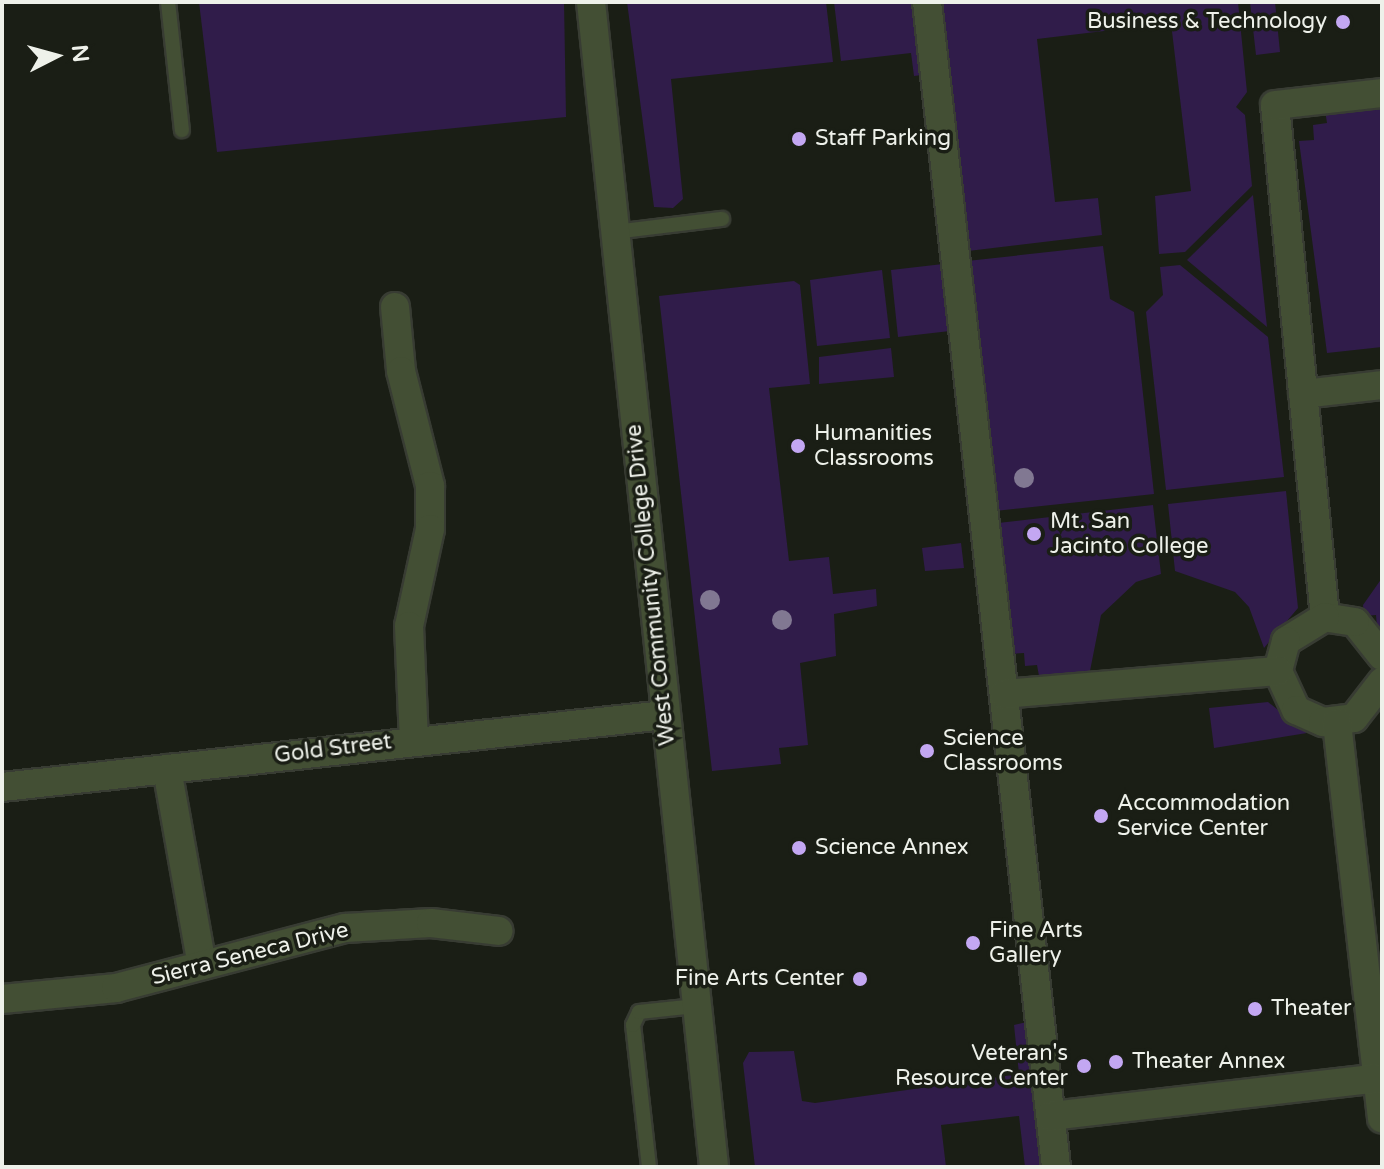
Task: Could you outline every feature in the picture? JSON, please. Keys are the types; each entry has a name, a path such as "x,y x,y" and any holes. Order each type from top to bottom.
{"street":[{"name":"West Community College Drive","path":"591,2 714,1167"},
{"path":"927,2 1056,1167"},
{"path":"1325,617 1275,105 1382,93"},
{"path":"395,307 401,371 430,486 430,529 409,626 414,739"},
{"path":"1303,394 1382,385"},
{"path":"1382,656 1355,622 1325,617 1286,641 1278,671 1296,710 1337,723 1368,707 1382,682"},
{"path":"1004,694 1278,671"},
{"name":"Gold Street","path":"2,787 414,739 665,715"},
{"path":"1337,723 1382,1118"},
{"path":"167,769 202,965"},
{"name":"Sierra Seneca Drive","path":"2,999 116,988 345,928 415,923 499,931"},
{"path":"1051,1116 1378,1078"}],"lane":[{"path":"168,2 182,130"},
{"path":"614,232 722,219"},
{"path":"649,1167 633,1025 639,1012 696,1006"}],"shaded area":[{"path":"199,2 564,2 566,117 217,152"},
{"path":"627,2 826,2 833,62 671,79 683,199 673,208 654,207"},
{"path":"834,2 914,2 922,75 914,76 911,53 841,61"},
{"path":"939,2 1238,2 1247,92 1236,107 1245,115 1252,186 1185,252 1159,254 1155,196 1191,191 1171,23 1037,39 1055,202 1098,198 1102,235 968,251"},
{"path":"1250,2 1275,2 1280,52 1256,55"},
{"path":"1382,104 1382,347 1327,353 1299,141 1314,140 1313,125 1327,123 1325,110"},
{"path":"1253,195 1267,327 1187,260"},
{"path":"1103,246 1110,299 1134,312 1154,494 995,511 967,261"},
{"path":"943,264 950,331 898,337 891,270"},
{"path":"1180,265 1268,337 1284,477 1166,490 1146,312 1163,295 1160,267"},
{"path":"882,270 890,338 817,346 810,280"},
{"path":"794,281 800,285 810,384 769,388 789,561 829,557 833,594 876,589 877,606 834,614 836,656 800,663 808,745 779,748 781,764 712,771 659,296"},
{"path":"891,348 894,377 819,384 819,357"},
{"path":"1286,491 1298,608 1264,648 1249,607 1235,592 1175,571 1168,504"},
{"path":"1153,505 1161,574 1136,582 1101,615 1090,671 1039,676 1037,665 1025,666 1024,653 1011,654 998,523"},
{"path":"961,543 964,568 925,571 922,548"},
{"path":"1382,578 1382,626 1377,627 1376,615 1364,616 1363,605"},
{"path":"1268,702 1307,733 1214,748 1209,708"},
{"path":"1027,1022 1042,1167 1025,1167 1019,1116 941,1125 946,1167 755,1167 743,1063 749,1052 794,1051 802,1101 815,1103 1019,1074 1014,1025"}],"place":[{"name":"Business & Technology","path":"1343,22"},
{"name":"Staff Parking","path":"799,139"},
{"name":"Humanities Classrooms","path":"798,446"},
{"name":"Mt. San Jacinto College","path":"1034,534"},
{"name":"Science Classrooms","path":"927,751"},
{"name":"Accommodation Service Center","path":"1101,816"},
{"name":"Science Annex","path":"799,848"},
{"name":"Fine Arts Gallery","path":"973,943"},
{"name":"Fine Arts Center","path":"860,979"},
{"name":"Theater","path":"1255,1009"},
{"name":"Theater Annex","path":"1116,1062"},
{"name":"Veteran's Resource Center","path":"1084,1066"}]}
